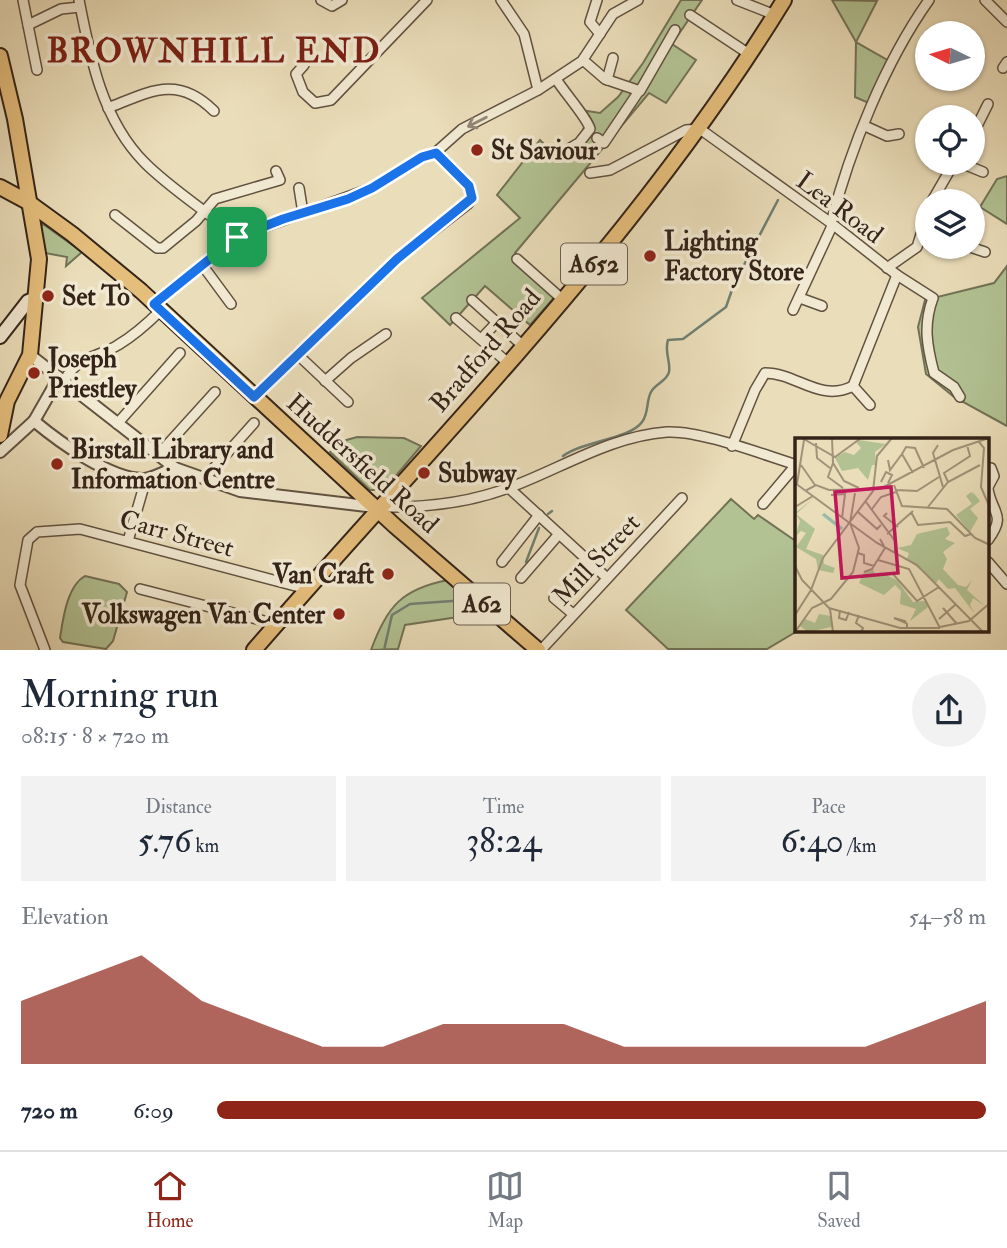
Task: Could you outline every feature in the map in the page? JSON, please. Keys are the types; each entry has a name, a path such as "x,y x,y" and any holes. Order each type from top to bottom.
{"main road":[{"name":"Bradford Road","path":"254,649 631,218 700,129 784,0"},
{"path":"0,56 15,118 40,259 30,355 5,398 0,435"},
{"name":"A62","path":"0,187 28,202"},
{"name":"Huddersfield Road","path":"28,202 158,307 493,614 539,649"},
{"path":"0,337 28,301 36,298"}],"street":[{"path":"23,0 37,70"},
{"path":"321,0 332,6 342,0"},
{"path":"304,65 296,74 303,92 315,103 331,100 427,0"},
{"path":"501,0 524,34 538,90"},
{"path":"597,0 590,22 600,34"},
{"path":"0,452 34,421 61,379 78,363 117,346 147,325 158,307 237,237 372,188 422,157 436,153 462,130 538,90 583,60 613,14 638,0"},
{"path":"737,0 775,15"},
{"path":"793,310 831,225 864,126 895,58 929,0"},
{"path":"985,0 1007,22"},
{"path":"28,25 61,9 80,4 98,80 108,108 130,146 146,164 237,237"},
{"path":"690,15 749,54"},
{"path":"597,138 604,143 675,30"},
{"path":"607,80 613,58"},
{"path":"583,60 607,80 639,91"},
{"path":"556,79 569,101 588,119 590,129 579,143 562,153"},
{"path":"108,108 145,91 160,88 187,93 214,111"},
{"path":"985,110 988,104"},
{"path":"864,126 887,136 899,134"},
{"path":"590,173 610,170 686,130 700,129"},
{"name":"Lea Road","path":"700,129 887,268 933,298 926,317 926,329 934,373 954,387 960,397"},
{"path":"254,397 397,259 472,198 469,186 436,153"},
{"path":"115,215 157,248 163,248 196,221 204,208 215,199 282,176"},
{"path":"299,188 303,213"},
{"path":"887,268 915,248"},
{"path":"517,259 551,285 562,299"},
{"path":"203,265 231,304"},
{"path":"853,386 897,275"},
{"path":"800,298 822,306"},
{"path":"472,300 522,345"},
{"path":"456,318 507,362"},
{"path":"481,340 497,322"},
{"path":"326,381 351,358 386,334"},
{"path":"117,424 180,353"},
{"path":"297,354 348,402"},
{"path":"30,355 175,468 204,479 271,496 377,507 430,507 509,488 583,455 643,435 670,432 732,446 795,465"},
{"path":"732,446 755,390 765,373 791,379 818,391 830,392 853,386"},
{"path":"853,386 870,405"},
{"path":"158,456 215,392"},
{"path":"34,421 52,436 125,477 146,479 175,468"},
{"path":"204,479 254,424"},
{"path":"17,438 52,436"},
{"path":"763,504 795,466"},
{"path":"990,484 994,476 991,468"},
{"path":"405,478 404,493 414,508"},
{"path":"128,541 146,479"},
{"path":"509,488 607,578"},
{"path":"990,492 1002,514 1002,521 990,537"},
{"name":"Mill Street","path":"539,649 682,498"},
{"path":"502,562 539,515"},
{"name":"Carr Street","path":"45,649 20,585 20,571 28,540 37,532 80,529 307,589"},
{"path":"521,578 559,534"},
{"path":"990,564 1007,584"},
{"path":"141,589 276,624"},
{"path":"554,598 573,614"}],"green space":[{"path":"681,0 702,0 672,44 696,60 666,103 649,93 515,253 560,291 530,325 485,286 450,325 422,298 520,218 497,195 540,140 555,155 582,132 587,111 600,113 618,97 643,63"},
{"path":"832,0 877,1 856,42"},
{"path":"856,42 889,61 871,104 855,97"},
{"path":"1007,176 1007,224 985,210 985,199 997,179"},
{"path":"43,224 82,252 66,266 67,257 45,253 40,229"},
{"path":"1007,266 1007,426 954,397 926,374 918,327 925,300 994,283"},
{"path":"357,437 404,438 421,446 384,490 370,490 330,452 343,441"},
{"path":"731,499 754,519 758,515 795,541 796,632 767,649 668,649 626,610"},
{"path":"85,576 119,584 127,592 113,641 106,649 63,642 60,638 70,595"},
{"path":"448,580 478,614 405,625 398,649 371,650 383,622 398,602 419,589"}],"waterway":[{"path":"563,456 627,432 642,422 651,392 669,372 668,340 683,339 726,307 734,284 778,200"},
{"path":"548,514 552,511"},
{"path":"526,562 539,528"},
{"path":"384,650 392,615 410,604 466,600"}],"place":[{"name":"St Saviour","path":"477,150"},
{"name":"Lighting Factory Store","path":"650,256"},
{"name":"Set To","path":"48,296"},
{"name":"Joseph Priestley","path":"34,373"},
{"name":"Birstall Library and Information Centre","path":"57,464"},
{"name":"Subway","path":"424,473"},
{"name":"Van Craft","path":"388,574"},
{"name":"Volkswagen Van Center","path":"339,614"}],"district":[{"name":"BROWNHILL END","path":"214,50"}],"route":[{"path":"436,153 471,191 472,198 468,204 397,259 254,397 154,304 237,237 283,219 348,199 372,188 422,157 436,153"}]}
